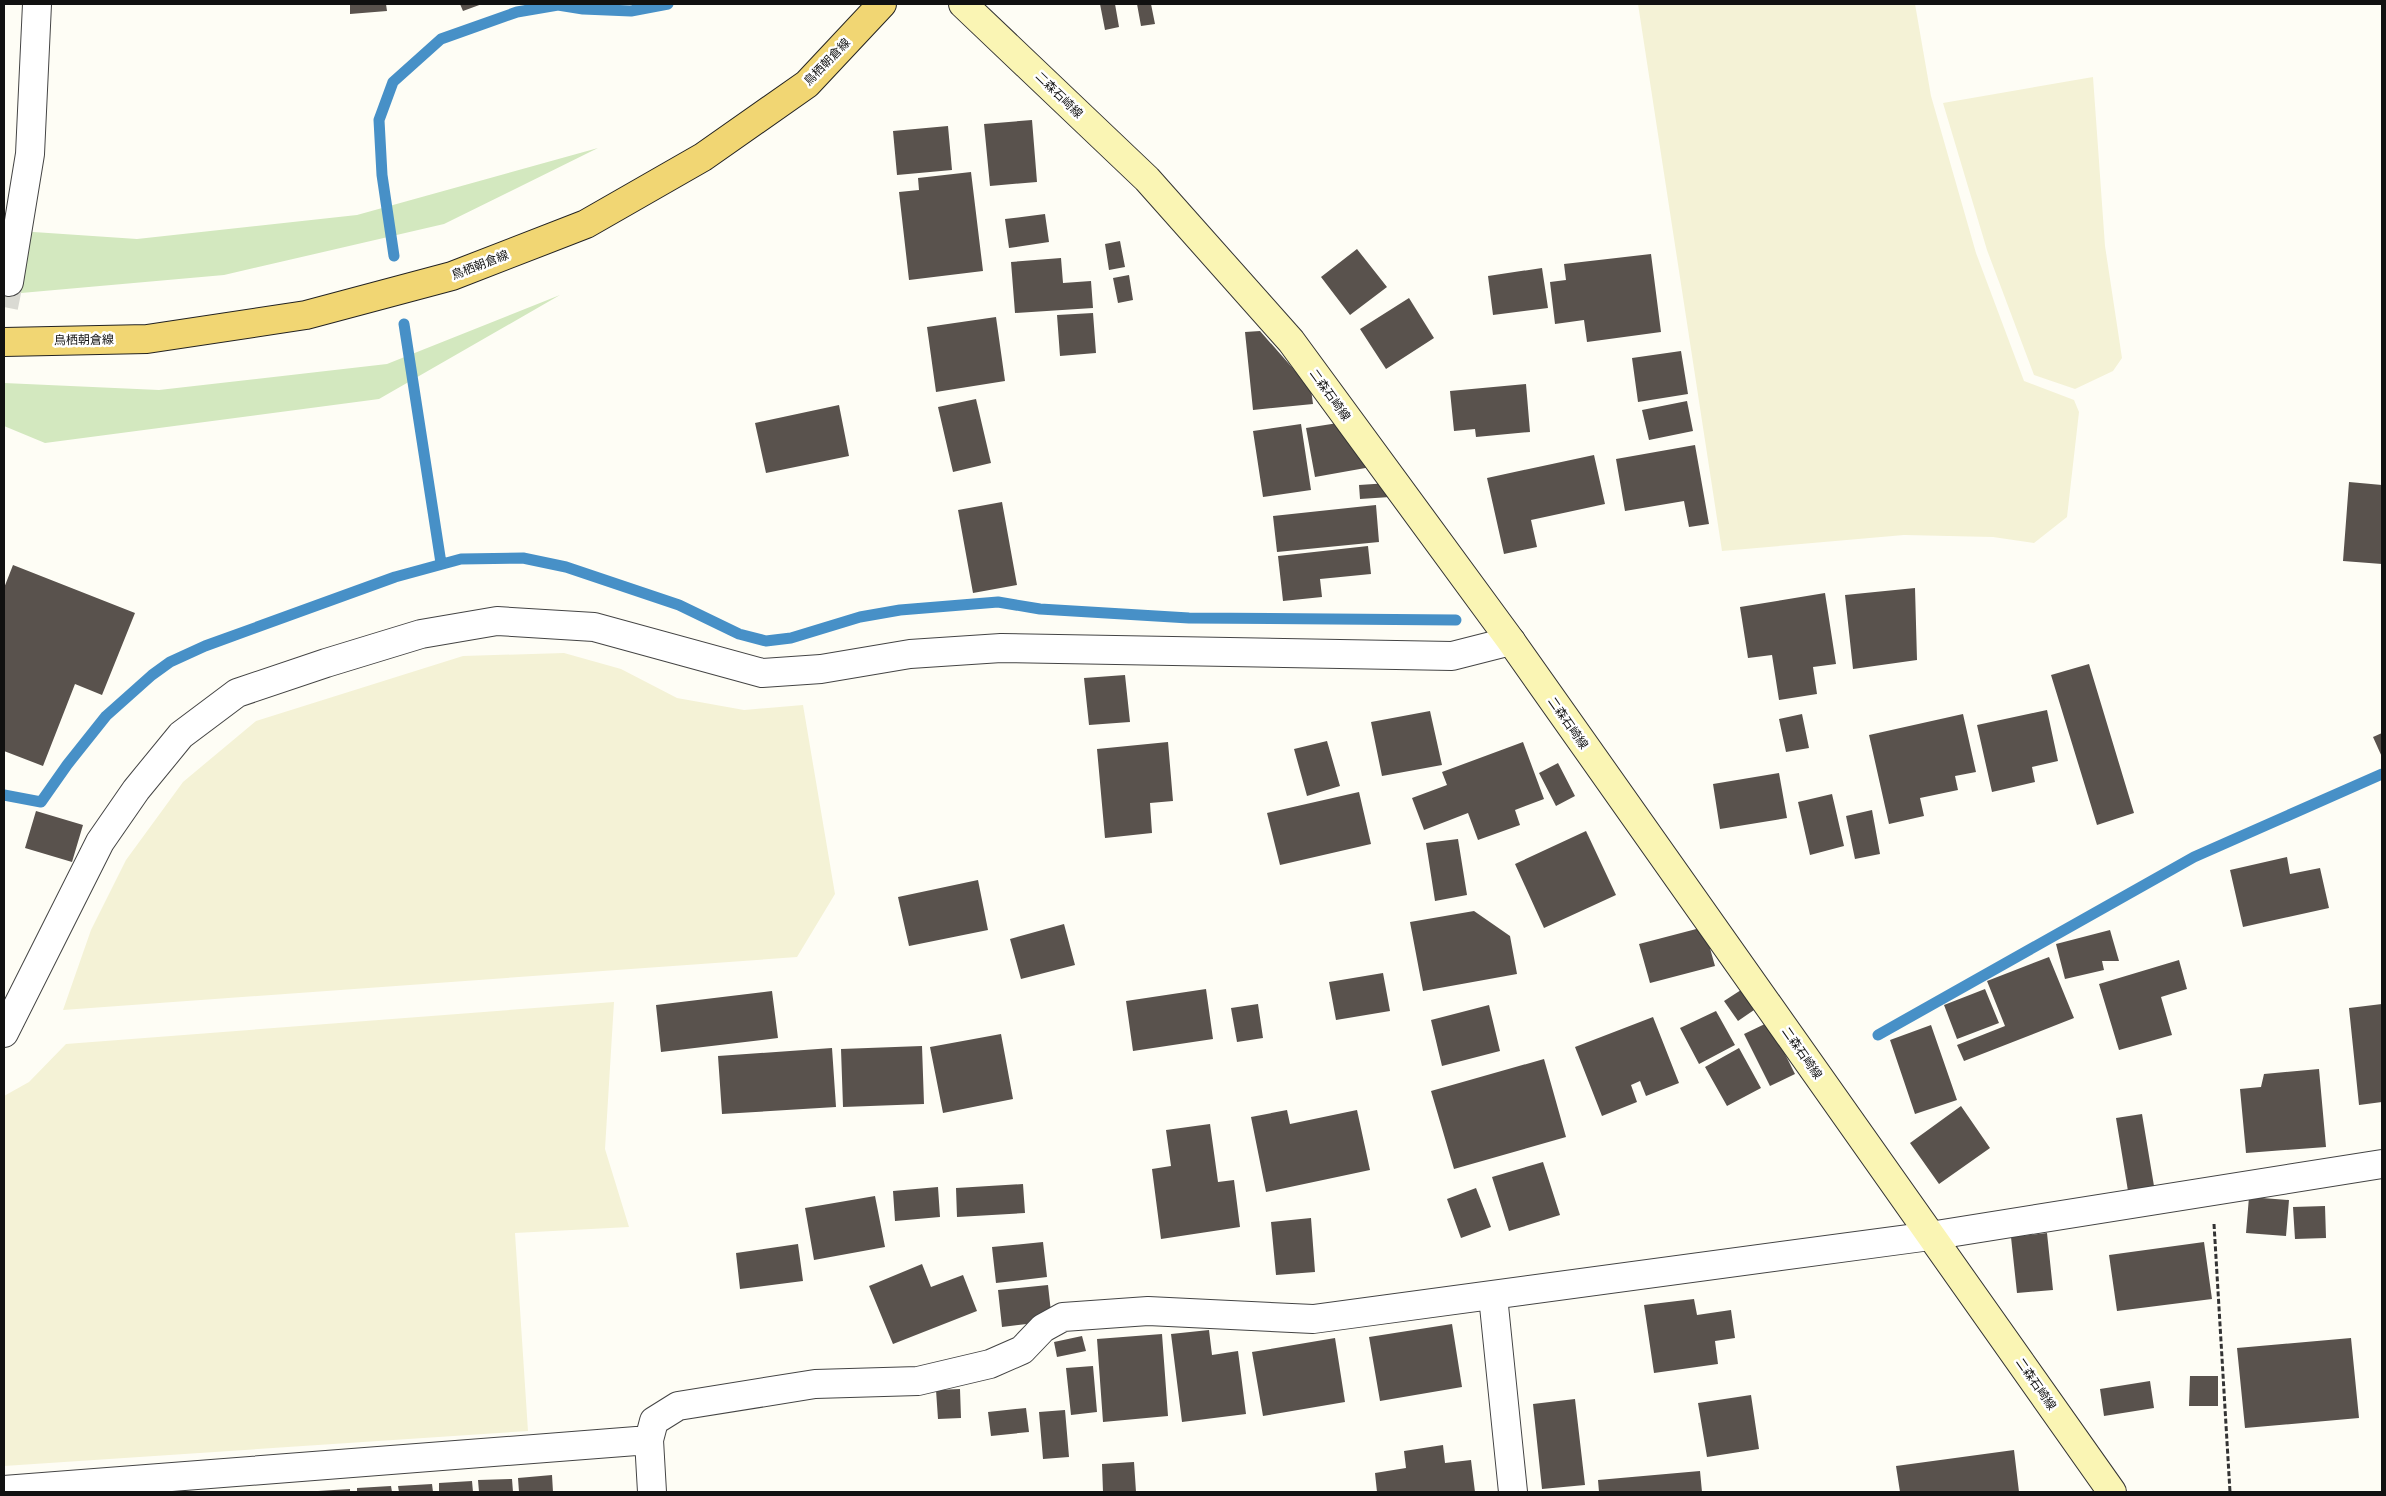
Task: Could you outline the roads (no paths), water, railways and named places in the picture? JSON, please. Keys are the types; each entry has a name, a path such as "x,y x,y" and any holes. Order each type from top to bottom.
{"main road":[{"name":"鳥栖朝倉線","path":"4,342 147,339 297,316 443,278 470,269 586,224 703,157 808,84 882,4"},
{"name":"二森石崎線","path":"963,4 1147,179 1291,341 1511,642 2112,1492"}],"street":[{"path":"9,282 30,154 37,4"},
{"path":"4,1033 100,842 136,790 181,735 238,693 326,663 421,634 497,621 594,627 762,673 821,668 910,654 1001,648 1452,656 1511,642"},
{"path":"652,1492 649,1440 654,1421 678,1406 815,1384 918,1381 990,1364 1022,1350 1042,1328 1063,1317 1148,1311 1313,1319 1930,1236 2382,1164"},
{"path":"1493,1296 1514,1492"},
{"path":"4,1490 649,1440"}],"waterway":[{"path":"394,256 382,175 379,120 393,82 441,39 517,12 558,5 583,9 631,11 668,4"},
{"path":"404,324 441,563"},
{"path":"4,795 41,802 67,765 106,716 152,675 170,662 205,646 395,577 461,559 523,558 566,567 679,605 739,634 766,641 791,638 860,617 900,610 998,602 1040,609 1189,618 1456,620"},
{"path":"1878,1035 2194,857 2382,774"}],"tunnel":[{"path":"4,307 9,282"}]}
